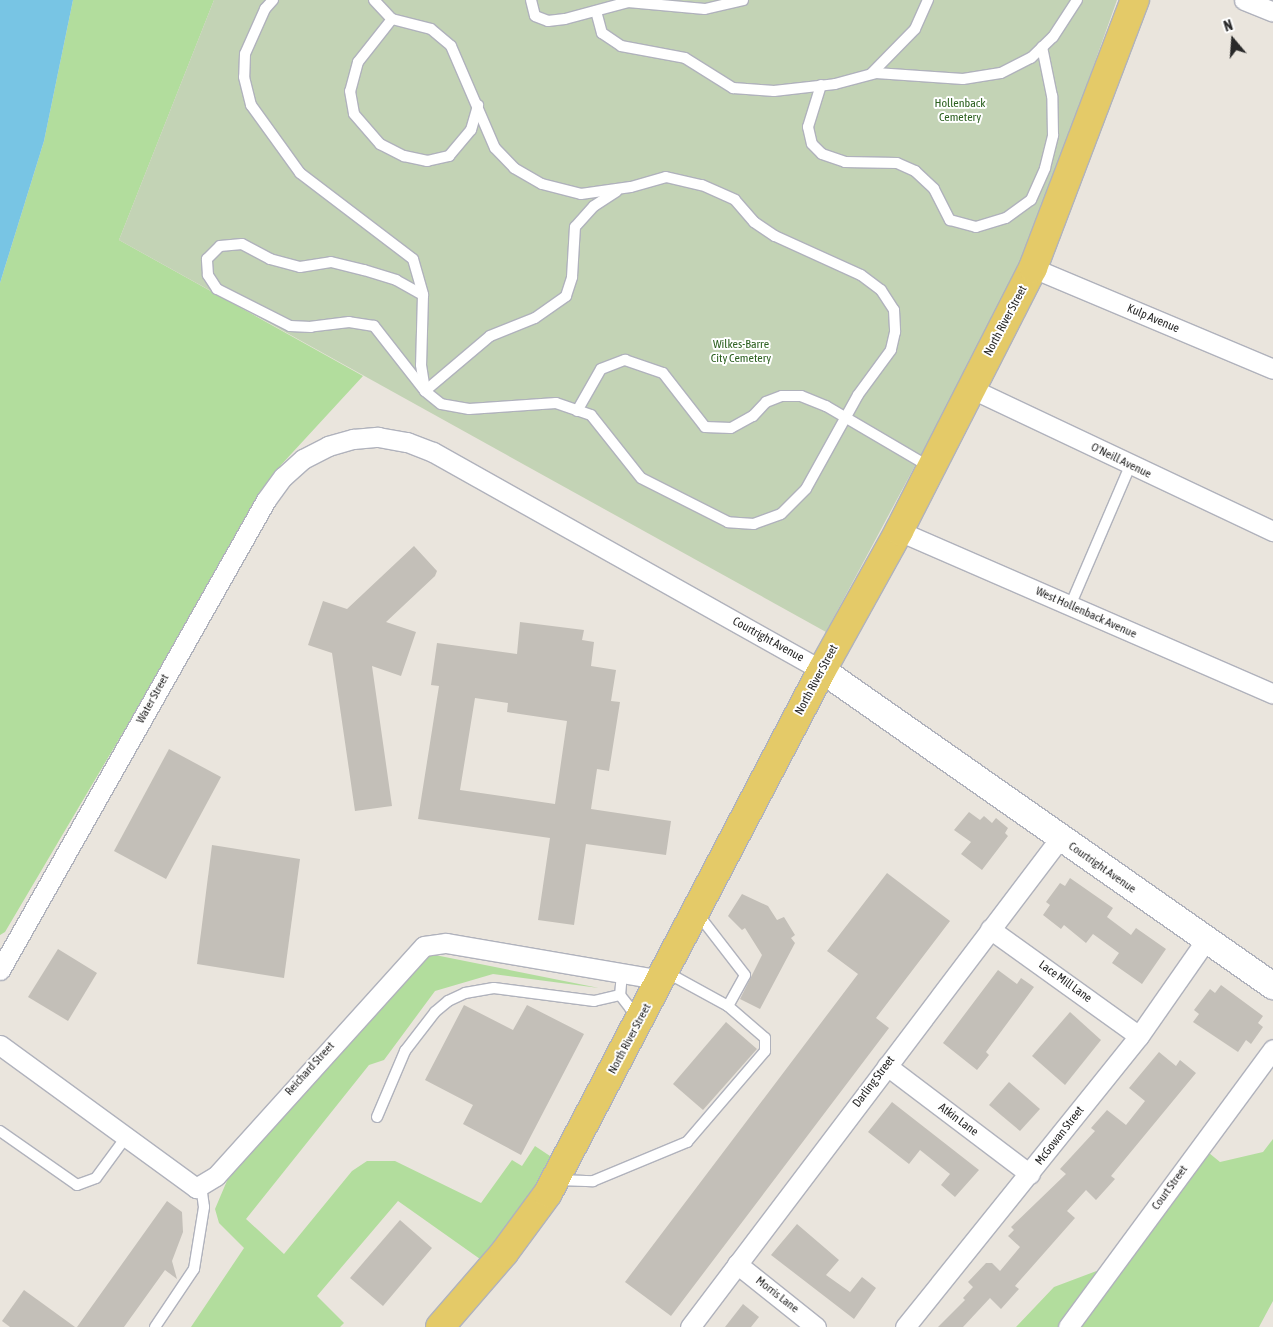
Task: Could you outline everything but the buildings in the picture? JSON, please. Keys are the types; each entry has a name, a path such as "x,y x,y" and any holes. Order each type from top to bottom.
{"main road":[{"name":"North River Street","path":"440,1327 504,1252 554,1180 664,976 822,670 900,532 970,388 1033,268 1132,1"},
{"name":"Courtright Avenue","path":"822,670 1273,986"}],"street":[{"path":"1244,0 1273,12"},
{"name":"Kulp Avenue","path":"1033,268 1273,369"},
{"name":"O'Neill Avenue","path":"970,388 1130,466 1273,531"},
{"name":"Courtright Avenue","path":"328,446 353,439 378,437 407,442 433,452 822,670"},
{"name":"Water Street","path":"0,970 266,500 296,465 328,446"},
{"name":"West Hollenback Avenue","path":"900,532 1273,694"},
{"name":"Darling Street","path":"690,1327 1060,838"},
{"name":"Lace Mill Lane","path":"990,929 1139,1036"},
{"name":"McGowan Street","path":"905,1327 1030,1174 1139,1036 1206,940"},
{"name":"Reichard Street","path":"201,1185 216,1176 424,946 446,943 622,973 664,976"},
{"path":"0,1045 196,1188 201,1185"},
{"name":"Court Street","path":"1068,1327 1273,1049"},
{"name":"Atkin Lane","path":"887,1066 1030,1174"},
{"name":"Morris Lane","path":"737,1264 816,1327"}],"lane":[{"path":"273,0 265,9 245,54 244,77 251,105 300,173 414,259 424,295 421,365 425,391"},
{"path":"374,0 392,19 431,29 451,46 495,148 514,168 542,184 581,194 620,189 666,177 702,185 735,200 754,222 776,236 861,275 881,290 894,310 895,332 890,350 871,373 844,418 806,489 781,514 754,524 728,522 641,478 592,415 556,403 469,409 441,404 425,391 374,326 349,322 311,327 290,326 217,289 208,275 207,260 220,246 242,244 270,259 300,267 331,262 364,270 396,280 424,295"},
{"path":"531,0 536,16 548,20 596,11 628,2 705,9 743,0"},
{"path":"872,74 915,29 928,0"},
{"path":"596,11 602,33 621,46 685,58 733,88 774,91 821,86 872,74 962,79 991,74 1031,58 1053,37 1077,0"},
{"path":"392,19 358,62 350,91 354,114 380,144 404,156 427,161 449,156 471,130 478,105"},
{"path":"821,86 808,127 812,144 822,154 845,162 897,163 915,171 934,189 950,220 976,227 1006,218 1031,200 1045,168 1053,135 1052,96 1042,47"},
{"path":"425,391 490,336 535,318 566,296 572,277 575,227 594,206 620,189"},
{"path":"577,411 601,369 625,360 662,373 705,427 725,429 741,425 766,402 782,396 801,396 826,406 931,468"},
{"path":"1070,606 1130,466"},
{"path":"696,913 745,975 728,1006"},
{"path":"622,973 620,995 630,1008 644,1013"},
{"path":"554,1180 593,1181 687,1142 766,1051 765,1038 728,1006 664,976"},
{"path":"377,1117 405,1051 435,1012 448,1001 465,993 494,988 594,1002 620,995"},
{"path":"0,1131 77,1185 96,1178 126,1137"},
{"path":"155,1327 194,1268 204,1207 201,1185"}],"green space":[{"path":"73,0 214,0 119,240 363,376 281,465 5,932 0,935 0,283 44,141"},
{"name":"Wilkes-Barre City Cemetery","path":"214,0 1117,0 1023,264 826,632 119,240"},
{"path":"430,954 599,988 493,974 435,991 384,1060 369,1065 246,1219 284,1254 352,1171 367,1161 395,1161 481,1203 512,1160 522,1166 535,1146 553,1158 537,1192 480,1259 398,1201 317,1296 344,1323 340,1327 191,1327 244,1248 219,1223 215,1209 229,1176"},
{"path":"1273,1139 1273,1301 1259,1327 1016,1327 1054,1287 1131,1258 1209,1153 1220,1162 1263,1152"}],"water":[{"path":"0,0 73,0 44,141 0,283"}],"park label":[{"name":"Hollenback Cemetery","path":"960,111"}]}
